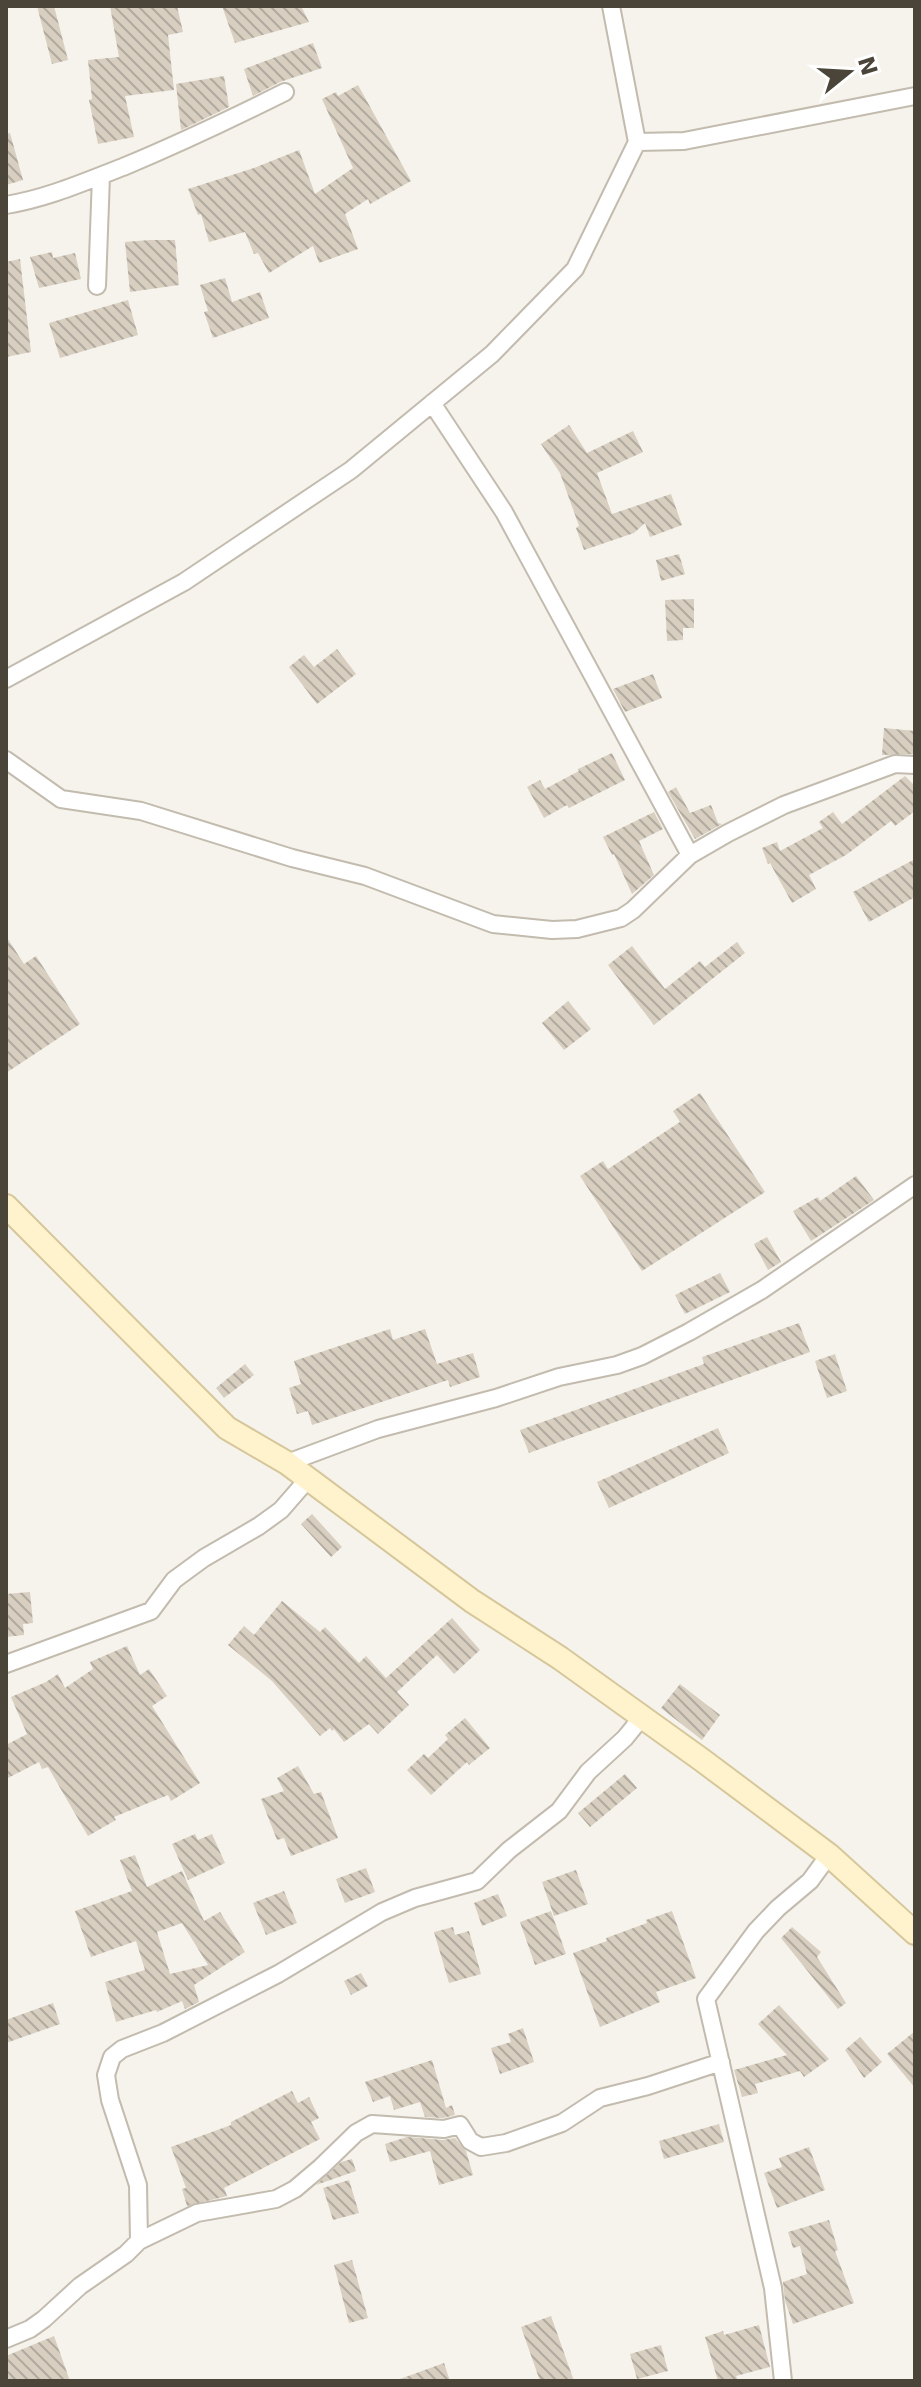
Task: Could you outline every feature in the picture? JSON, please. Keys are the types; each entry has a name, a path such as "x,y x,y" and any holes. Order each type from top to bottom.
{"street":[{"path":"6,679 184,582 351,470 492,354 575,269 637,142 611,6"},
{"path":"6,205 34,200 101,176 200,135 285,92"},
{"path":"637,142 684,141 915,96"},
{"path":"97,286 101,176"},
{"path":"432,403 504,512 690,855"},
{"path":"6,760 61,799 141,811 292,858 365,876 493,924 522,929 577,929 621,918 690,855 772,811 895,764 915,765"},
{"path":"287,1463 378,1429 642,1356 762,1290 915,1185"},
{"path":"6,1206 227,1428 287,1463 472,1601 560,1658 642,1717 829,1855 915,1933"},
{"path":"6,1664 151,1611 174,1580 281,1510 308,1479"},
{"path":"139,2241 138,2185 110,2100 106,2075 112,2057 122,2049 163,2033 278,1974 382,1912 415,1898 477,1881 509,1850 559,1811 588,1772 625,1738 642,1717"},
{"path":"783,2381 773,2288 706,1999 756,1931 810,1881 829,1855"},
{"path":"6,2339 44,2319 80,2286 126,2254 139,2241 197,2213 276,2199 295,2189 356,2133 372,2124 444,2129 460,2125 470,2141 481,2147 506,2143 562,2123 600,2098 721,2062"}],"building":[{"path":"37,6 54,6 68,60 52,64"},
{"path":"110,6 177,6 183,32 168,35 174,90 125,96 134,137 98,144 89,100 92,99 88,60 119,57"},
{"path":"222,6 301,6 309,22 235,43"},
{"path":"313,43 322,68 280,82 253,96 244,69"},
{"path":"224,76 229,107 181,130 176,84"},
{"path":"358,85 411,181 370,204 368,199 345,214 358,249 319,263 313,246 269,273 258,253 254,254 245,232 209,242 201,214 198,215 188,189 299,150 315,194 353,168 322,99 336,92 338,96"},
{"path":"10,133 23,180 6,185 6,134"},
{"path":"175,240 179,285 130,292 125,242"},
{"path":"52,252 53,258 75,253 81,279 39,288 30,257"},
{"path":"20,259 31,352 6,357 6,262"},
{"path":"225,278 232,302 260,292 269,318 213,338 204,312 208,311 200,285"},
{"path":"128,300 138,335 60,358 49,323"},
{"path":"569,425 587,453 633,431 643,452 597,473 612,514 671,494 682,525 650,537 645,523 634,533 584,550 560,473 541,444"},
{"path":"679,554 685,574 661,581 656,560"},
{"path":"694,599 694,628 683,628 683,640 667,641 665,600"},
{"path":"337,649 356,674 317,704 289,667 304,655 314,667"},
{"path":"653,674 662,698 625,712 613,689"},
{"path":"884,728 915,731 915,754 882,755"},
{"path":"612,753 625,780 544,818 527,787 540,780 545,789"},
{"path":"905,776 915,786 915,811 895,826 891,821 846,855 809,875 816,889 792,903 762,848 777,842 780,851 823,828 819,822 833,812 842,824"},
{"path":"676,787 690,813 711,805 718,823 722,824 695,839 668,792"},
{"path":"654,812 663,829 639,841 654,875 632,894 603,837"},
{"path":"915,859 915,897 869,922 853,892"},
{"path":"6,936 24,964 36,956 80,1024 6,1073"},
{"path":"737,942 745,953 654,1025 608,965 632,946 665,989 700,961 705,967"},
{"path":"568,1001 591,1029 564,1050 542,1023"},
{"path":"700,1093 765,1192 642,1271 580,1176 603,1161 608,1169 680,1122 673,1111"},
{"path":"856,1176 874,1200 811,1241 793,1211 818,1197 820,1201"},
{"path":"767,1237 781,1262 768,1270 754,1244"},
{"path":"720,1273 730,1292 685,1314 675,1295"},
{"path":"799,1323 810,1352 529,1453 520,1430 704,1364 702,1357"},
{"path":"390,1329 393,1340 425,1329 437,1364 473,1353 480,1377 450,1387 448,1380 312,1425 308,1411 297,1414 289,1388 301,1384 294,1361"},
{"path":"835,1354 847,1391 827,1398 815,1361"},
{"path":"245,1364 254,1375 224,1398 216,1388"},
{"path":"718,1428 729,1453 609,1508 597,1482"},
{"path":"312,1514 342,1547 331,1557 301,1524"},
{"path":"30,1592 33,1623 23,1624 24,1635 6,1637 6,1594"},
{"path":"282,1601 320,1632 325,1627 359,1663 366,1656 386,1678 452,1618 480,1650 454,1674 437,1655 397,1692 409,1705 378,1734 369,1724 344,1742 330,1728 320,1736 272,1681 228,1645 244,1626 254,1635"},
{"path":"127,1646 140,1675 149,1669 167,1696 152,1706 200,1783 171,1801 168,1795 114,1817 116,1820 88,1836 48,1767 42,1769 39,1762 6,1779 6,1745 27,1734 11,1697 58,1674 65,1688 93,1669 90,1662"},
{"path":"680,1684 720,1715 702,1740 661,1708"},
{"path":"465,1718 490,1748 469,1765 467,1762 431,1795 407,1770 424,1754 428,1758 448,1739 445,1735"},
{"path":"298,1766 314,1794 321,1792 338,1838 291,1856 284,1838 277,1840 261,1799 284,1791 277,1778"},
{"path":"625,1774 637,1788 590,1827 578,1813"},
{"path":"195,1834 198,1840 212,1834 225,1863 188,1880 172,1844"},
{"path":"135,1855 147,1887 182,1871 204,1921 220,1912 245,1952 194,1985 199,2002 185,2009 182,2001 157,2012 116,2022 105,1982 145,1970 136,1941 91,1957 75,1911 132,1891 120,1860","holes":["182,1923 208,1965 170,1974 157,1932"]},
{"path":"366,1868 375,1892 345,1903 336,1879"},
{"path":"576,1870 588,1904 554,1916 542,1882"},
{"path":"284,1891 297,1923 266,1935 253,1903"},
{"path":"498,1894 507,1916 482,1926 474,1903"},
{"path":"551,1911 566,1954 535,1965 520,1922"},
{"path":"672,1911 696,1978 656,1992 660,2002 600,2027 573,1953"},
{"path":"453,1927 455,1935 469,1931 481,1974 449,1983 434,1932"},
{"path":"792,1927 821,1952 817,1957 846,2003 838,2009 781,1938"},
{"path":"361,1973 368,1986 351,1995 344,1981"},
{"path":"53,2003 60,2024 6,2043 6,2020"},
{"path":"779,2005 829,2059 804,2077 800,2071 755,2084 758,2093 742,2097 734,2070 787,2055 758,2024"},
{"path":"523,2028 534,2062 500,2074 491,2048 511,2042 508,2034"},
{"path":"915,2031 915,2088 887,2054"},
{"path":"860,2037 882,2062 864,2078 845,2050"},
{"path":"432,2060 446,2108 452,2105 455,2115 425,2117 420,2102 394,2110 390,2096 373,2102 365,2082"},
{"path":"292,2091 298,2103 309,2097 319,2118 311,2122 320,2139 224,2188 227,2196 187,2206 182,2189 186,2188 171,2147 231,2125 231,2122"},
{"path":"719,2124 724,2142 664,2159 659,2141"},
{"path":"407,2137 455,2138 466,2151 473,2175 439,2185 430,2151 390,2162 385,2144"},
{"path":"809,2147 825,2190 777,2208 764,2173 782,2167 779,2158"},
{"path":"352,2159 356,2171 316,2185 341,2162"},
{"path":"349,2180 359,2213 333,2220 323,2188"},
{"path":"829,2220 838,2250 835,2251 854,2303 793,2324 785,2301 783,2282 807,2274 800,2246 793,2248 788,2232"},
{"path":"352,2260 368,2318 349,2323 334,2265"},
{"path":"551,2316 574,2381 540,2381 521,2327"},
{"path":"759,2325 770,2367 736,2376 738,2381 718,2381 705,2337"},
{"path":"54,2336 70,2381 6,2381 6,2356"},
{"path":"661,2345 668,2371 637,2379 630,2354"},
{"path":"444,2363 450,2381 400,2381 400,2379"}]}
